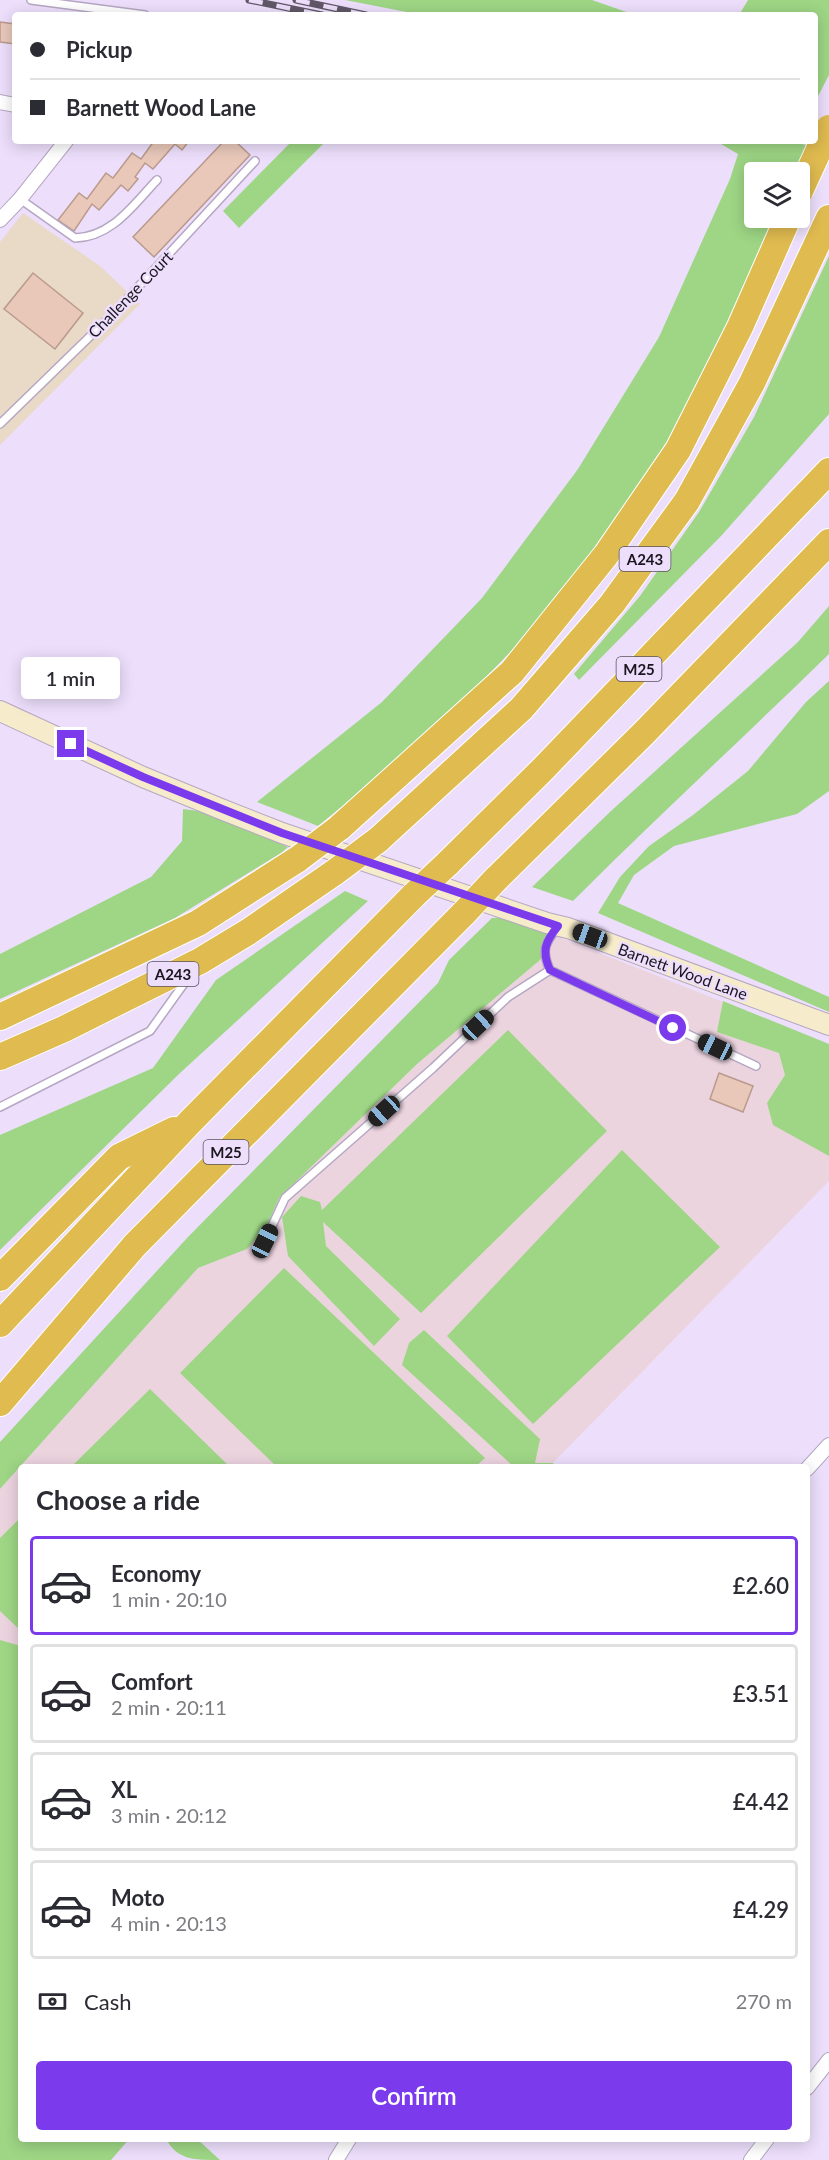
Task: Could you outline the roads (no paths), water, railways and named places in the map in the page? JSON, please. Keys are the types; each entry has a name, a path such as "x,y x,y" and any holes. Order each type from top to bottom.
{"highway":[{"path":"810,169 829,128"},
{"name":"A243","path":"0,1057 64,1029 200,961 248,932 378,840 521,709 612,604 687,501 752,383 829,218"},
{"name":"A243","path":"0,1017 198,923 298,859 339,828 512,672 606,555 678,450 740,327 784,228"},
{"name":"M25","path":"0,1324 190,1122 414,895 543,769 829,471"},
{"name":"M25","path":"0,1403 135,1245 495,880 644,733 829,542"},
{"name":"M25","path":"0,1278 119,1157 190,1122"}],"street":[{"path":"0,220 20,199 64,144"},
{"name":"Barnett Wood Lane","path":"0,711 143,777 262,825 558,926 829,1025"},
{"path":"810,1466 829,1445"},
{"path":"810,2084 829,2060"},
{"path":"336,2160 347,2142"},
{"path":"751,2160 765,2142"}],"lane":[{"path":"31,0 109,12"},
{"name":"Challenge Court","path":"0,424 114,313 255,161"},
{"path":"20,199 75,238 86,238 113,227 157,180"},
{"path":"558,926 546,941 545,960 550,970 756,1066"},
{"path":"0,1107 150,1031 200,961"},
{"path":"265,1241 285,1198 433,1068 508,997 550,970"}],"railway":[{"path":"249,0 307,12"},
{"path":"296,0 352,12"},
{"path":"818,129 829,133"},
{"path":"818,139 829,143"}]}
